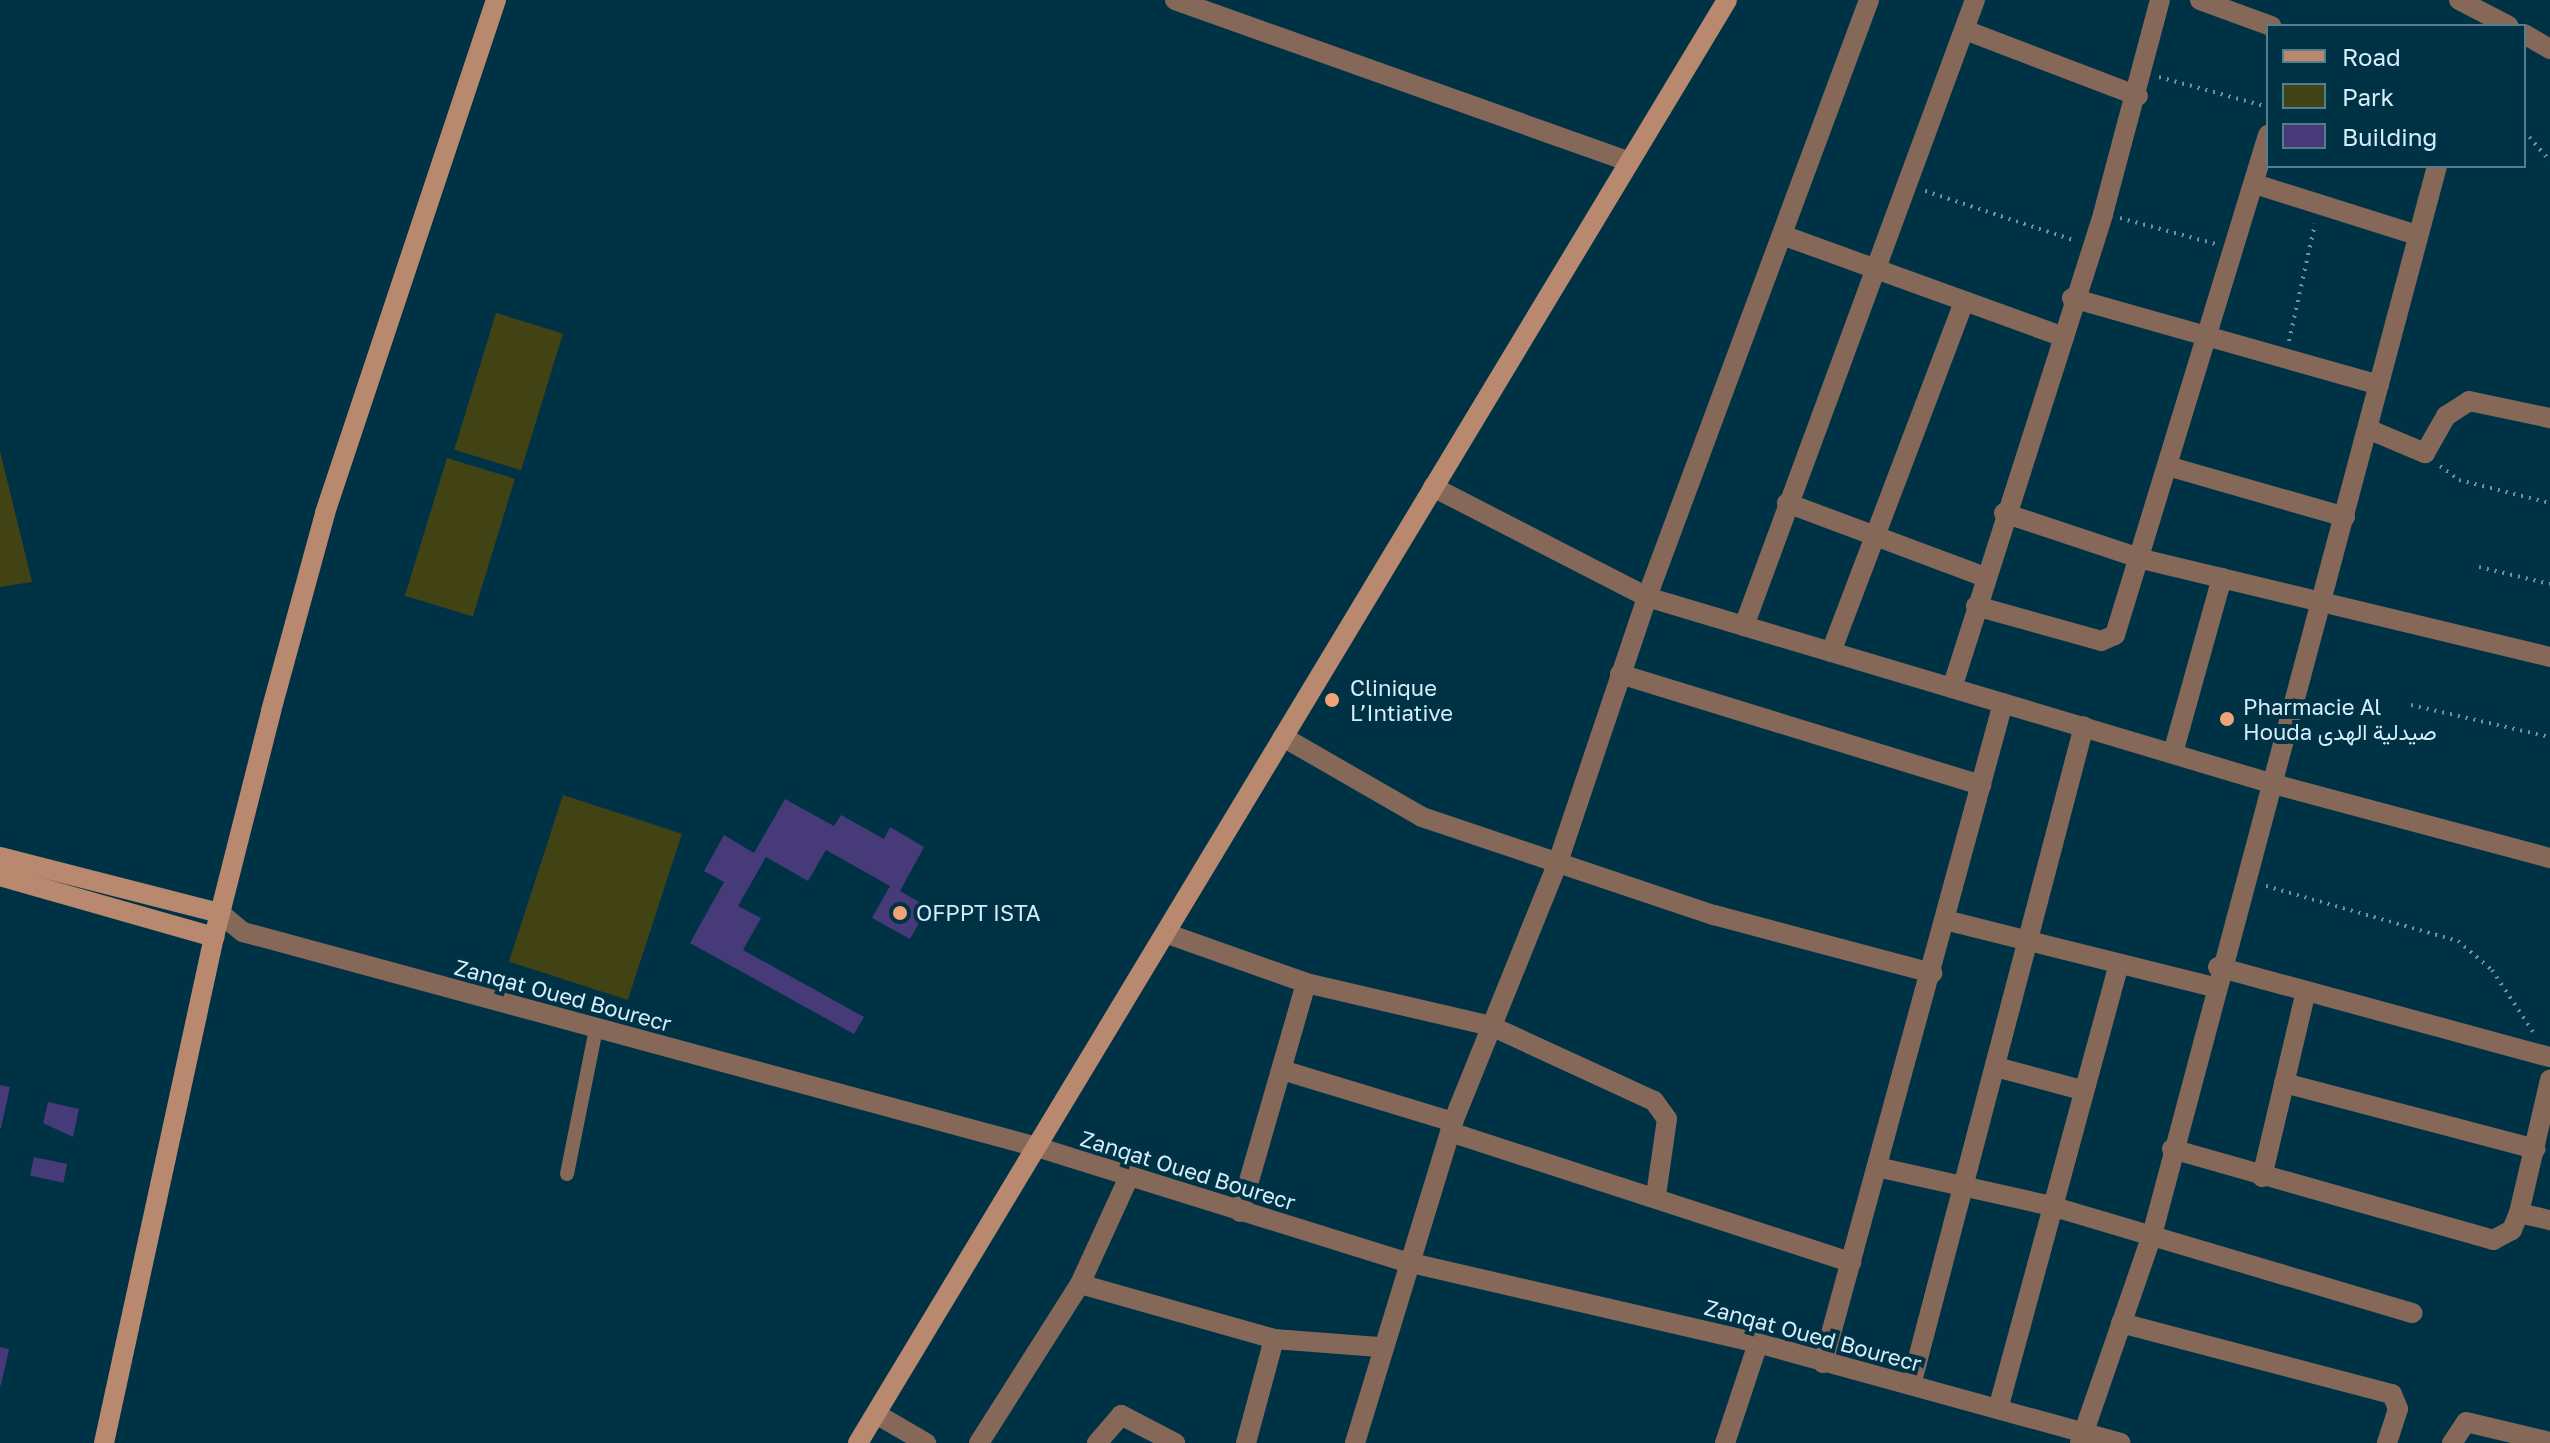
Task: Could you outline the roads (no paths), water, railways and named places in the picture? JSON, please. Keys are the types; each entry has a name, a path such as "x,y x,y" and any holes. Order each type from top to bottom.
{"street":[{"path":"104,1443 214,937 325,513 496,0"},
{"path":"1175,0 1626,161"},
{"path":"858,1443 1040,1148 1626,161 1727,0"},
{"path":"1355,1443 1379,1347 1452,1127 1558,862 1647,597 1869,0"},
{"path":"1744,626 1975,0"},
{"path":"2200,0 2266,24"},
{"path":"2459,0 2506,24"},
{"path":"1952,688 2004,513 2064,337 2072,298 2103,214 2138,96 2157,1"},
{"path":"1965,30 2138,96"},
{"path":"2526,35 2550,49"},
{"path":"1976,606 2107,641 2142,559 2266,143"},
{"path":"2082,1438 2152,1235 2216,977 2370,430 2436,168"},
{"path":"2255,184 2319,207 2417,235"},
{"path":"1782,235 1963,304 2064,337"},
{"path":"2072,298 2379,385"},
{"path":"1831,652 1963,304"},
{"path":"2370,430 2425,453 2446,416 2469,401 2550,418"},
{"path":"2171,467 2345,517"},
{"path":"1433,487 1647,597 2270,783 2550,858"},
{"path":"1787,503 1876,540 1985,577"},
{"path":"2004,513 2142,559 2550,657"},
{"path":"2173,753 2222,578"},
{"path":"1620,674 1981,785"},
{"path":"1823,1363 1932,973 2003,703"},
{"path":"1911,1385 2084,726"},
{"path":"1283,737 1422,817 1714,915 1932,973"},
{"path":"0,857 220,913"},
{"path":"0,876 214,937"},
{"name":"Zanqat Oued Bourecr","path":"220,913 243,932 1040,1148 1128,1179 1407,1262 1758,1343 1998,1409 2082,1438 2120,1443"},
{"path":"1945,920 2030,939 2119,964 2306,991 2550,1057"},
{"name":"Zanqat Oued Bourecr","path":"214,937 243,932"},
{"path":"1168,934 1306,983 1491,1026 1663,1108 1656,1195"},
{"path":"1998,1409 2082,1090 2119,964"},
{"path":"1240,1212 1306,983"},
{"path":"2262,1177 2306,991"},
{"path":"1996,1067 2082,1090"},
{"path":"1282,1070 1851,1262"},
{"path":"2172,1149 2493,1240 2512,1230 2519,1213 2550,1080"},
{"path":"2284,1083 2535,1149"},
{"path":"1877,1167 2051,1206 2412,1313"},
{"path":"979,1443 1080,1284 1128,1179"},
{"path":"2519,1213 2550,1220"},
{"path":"1080,1284 1274,1339 1379,1347"},
{"path":"2121,1323 2392,1394 2398,1409 2387,1443"},
{"path":"1246,1443 1274,1339"},
{"path":"1729,1442 1758,1343"},
{"path":"876,1414 926,1443"},
{"path":"1097,1443 1121,1415 1175,1443"},
{"path":"2452,1443 2466,1422 2550,1442"}],"lane":[{"path":"567,1174 596,1029"}],"place":[{"name":"Clinique L’Intiative","path":"1332,700"},
{"name":"Pharmacie Al Houda صيدلية الهدى","path":"2227,719"},
{"name":"OFPPT ISTA","path":"900,913"}]}
